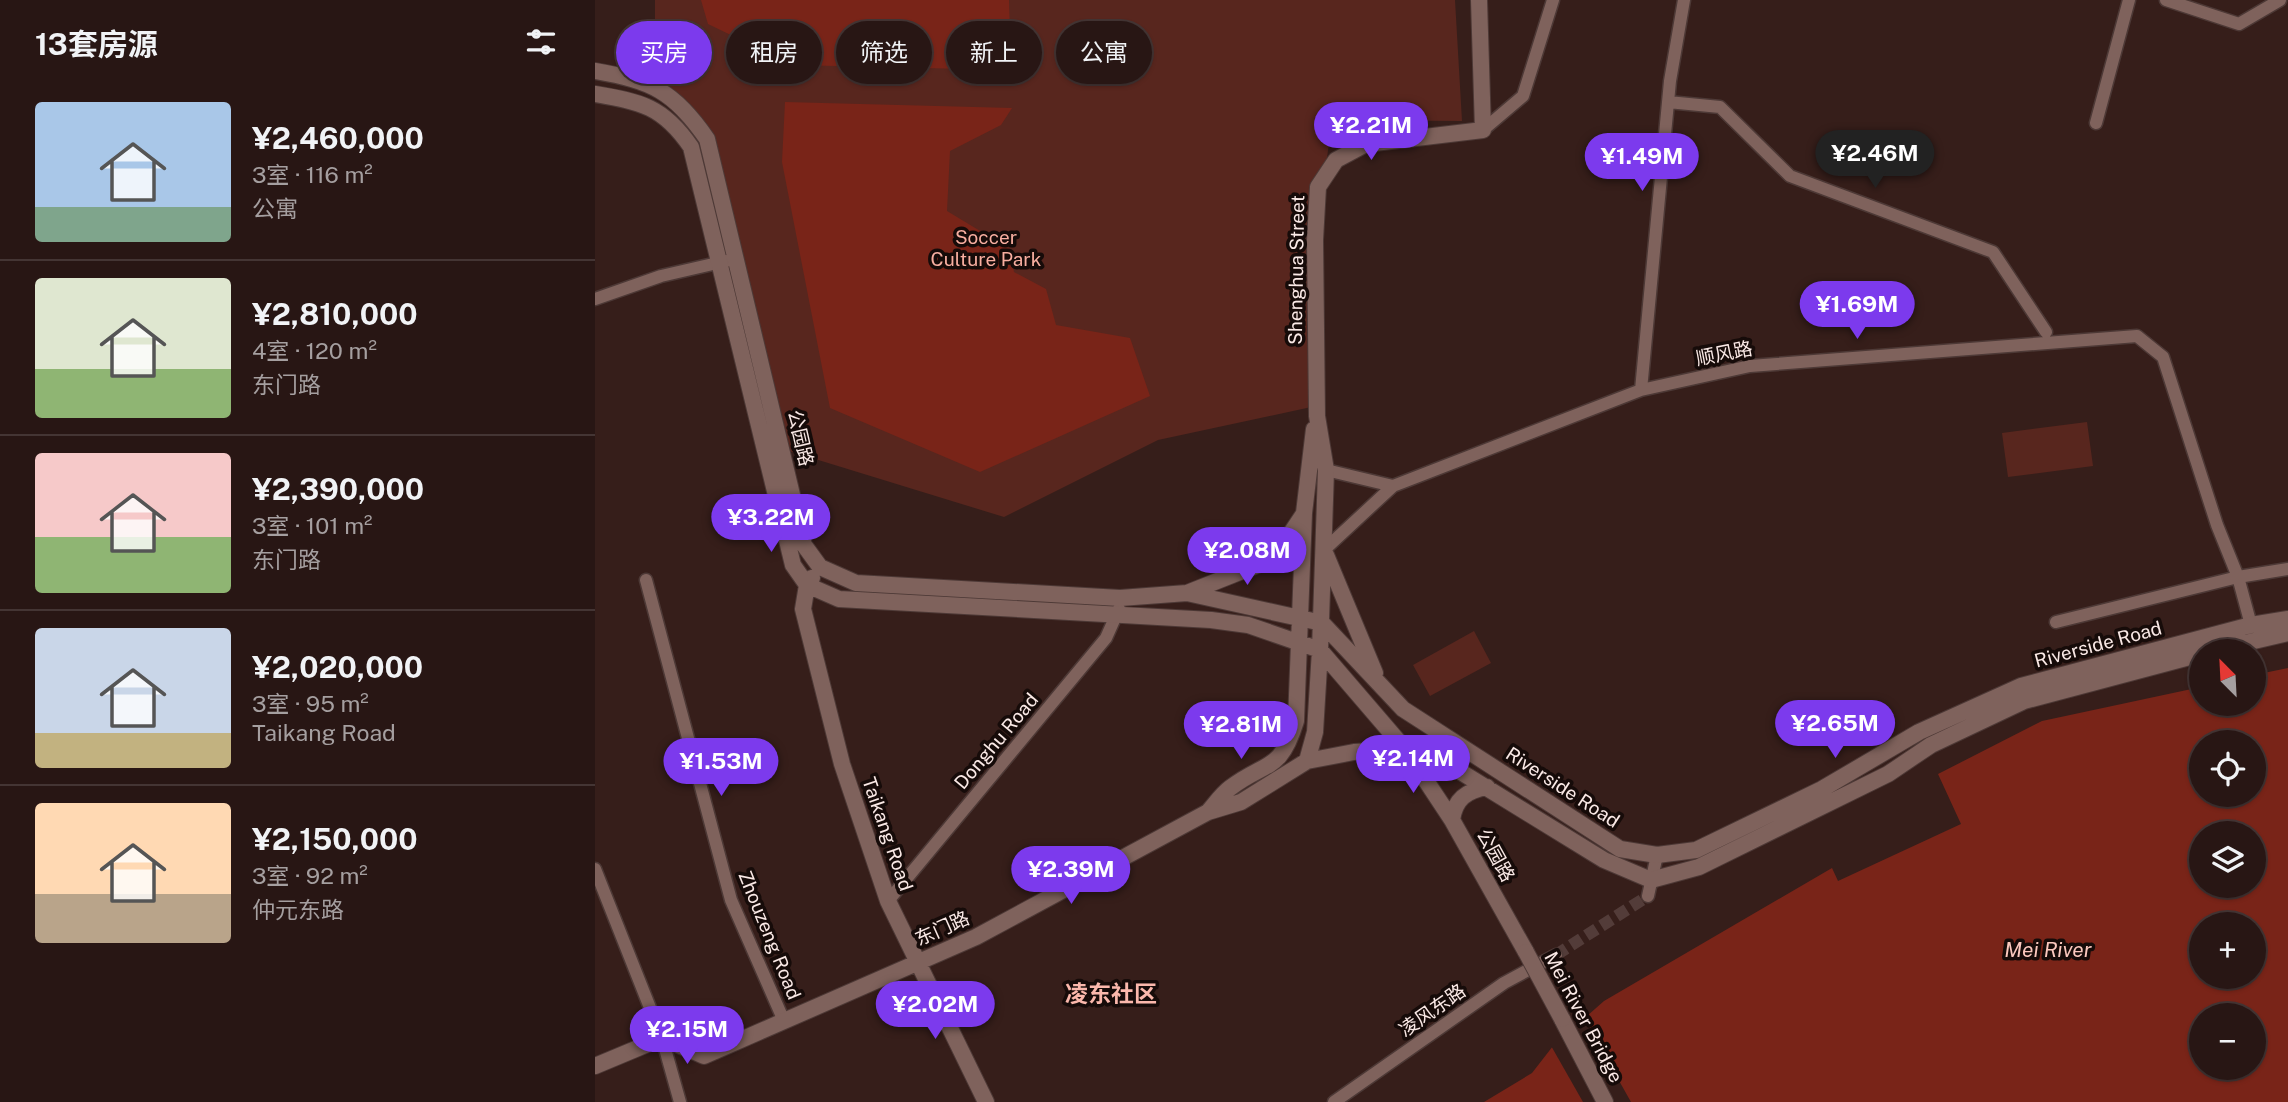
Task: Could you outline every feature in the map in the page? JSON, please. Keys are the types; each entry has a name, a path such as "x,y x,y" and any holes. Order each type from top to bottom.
{"main road":[{"path":"1479,0 1483,130"},
{"name":"公园路","path":"595,71 651,83 687,109 707,139 738,258 804,545 820,567"},
{"name":"公园路","path":"595,94 644,103 676,125 691,147 793,565 807,585"},
{"name":"Shenghua Street","path":"1320,650 1326,470 1317,416 1315,240 1318,187 1336,160 1366,144 1483,130"},
{"name":"Shenghua Street","path":"1299,643 1307,471 1317,416"},
{"path":"1304,513 1289,536 1260,564 1187,593 1119,605 839,599 807,585 820,567 856,583 1119,605 1248,625 1320,650 1315,732 1307,761 1354,752 1405,749"},
{"path":"1324,550 1378,682"},
{"name":"Taikang Road","path":"807,585 803,609 842,764 888,901 986,1102"},
{"path":"1187,593 1322,623"},
{"name":"Riverside Road","path":"1322,623 1403,709 1620,849 1657,855 1696,850 1822,789 1919,732 2021,686 2251,625 2288,619"},
{"path":"2265,639 2288,634"},
{"name":"东门路","path":"1208,812 1229,788 1276,763 1288,746 1296,721 1299,643"},
{"name":"公园路","path":"1320,650 1405,749 1452,820 1526,952"},
{"name":"Riverside Road","path":"1405,749 1443,761 1650,888 1699,867 1888,774 1931,745 2024,701 2189,657"},
{"name":"东门路","path":"662,1038 703,1056 976,937 1208,812 1241,802 1307,761"},
{"path":"1452,820 1454,806 1462,796 1487,787"},
{"name":"Mei River Bridge","path":"1526,952 1605,1102"},
{"path":"595,1066 662,1038"}],"street":[{"path":"1483,130 1523,96 1553,0"},
{"path":"1641,390 1668,102 1683,0"},
{"path":"2096,123 2129,0"},
{"path":"2166,0 2239,24 2280,0"},
{"path":"1668,102 1720,107 1790,176 1993,252 2046,332"},
{"path":"595,299 661,276 738,258"},
{"name":"顺风路","path":"1324,550 1393,486 1641,390 1750,366 2137,337 2163,357 2217,524 2238,577 2251,625"},
{"path":"1326,470 1393,486"},
{"path":"2056,622 2238,577 2288,569"},
{"name":"Zhouzeng Road","path":"646,580 731,900 784,1021"},
{"name":"Donghu Road","path":"888,901 1106,638 1119,605"},
{"path":"1650,888 1657,855"},
{"path":"595,869 662,1038 680,1102"},
{"name":"凌风东路","path":"1334,1102 1504,983 1556,955"}],"green space":[{"name":"Soccer Culture Park","path":"655,0 1455,0 1462,121 1332,120 1318,226 1316,406 1158,440 1004,517 776,447 700,120 666,84 712,84 712,21 655,21"},
{"path":"2087,422 2093,466 2008,477 2002,433"},
{"path":"1474,631 1491,663 1430,696 1413,665"}],"water":[{"path":"701,0 1009,0 1010,21 946,21 946,69 932,68 932,21 836,21 836,66 822,66 822,21 726,21 726,33 712,26 712,21 707,21"},
{"path":"785,102 1012,108 1001,125 950,151 947,211 1010,249 1014,272 1046,289 1056,325 1130,338 1150,396 980,472 830,408 782,162"},
{"name":"Mei River","path":"2288,668 2288,1102 1484,1102 1532,1073 1553,1046 1604,1001 1832,868 1838,881 1961,824 1938,774 2042,721 2189,690 2189,716 2266,716 2266,673"}],"pier":[{"path":"1582,1015 1631,1102 1583,1102 1550,1044"}],"tunnel":[{"path":"1556,955 1648,896"}],"district":[{"name":"凌东社区","path":"1111,993"}]}
